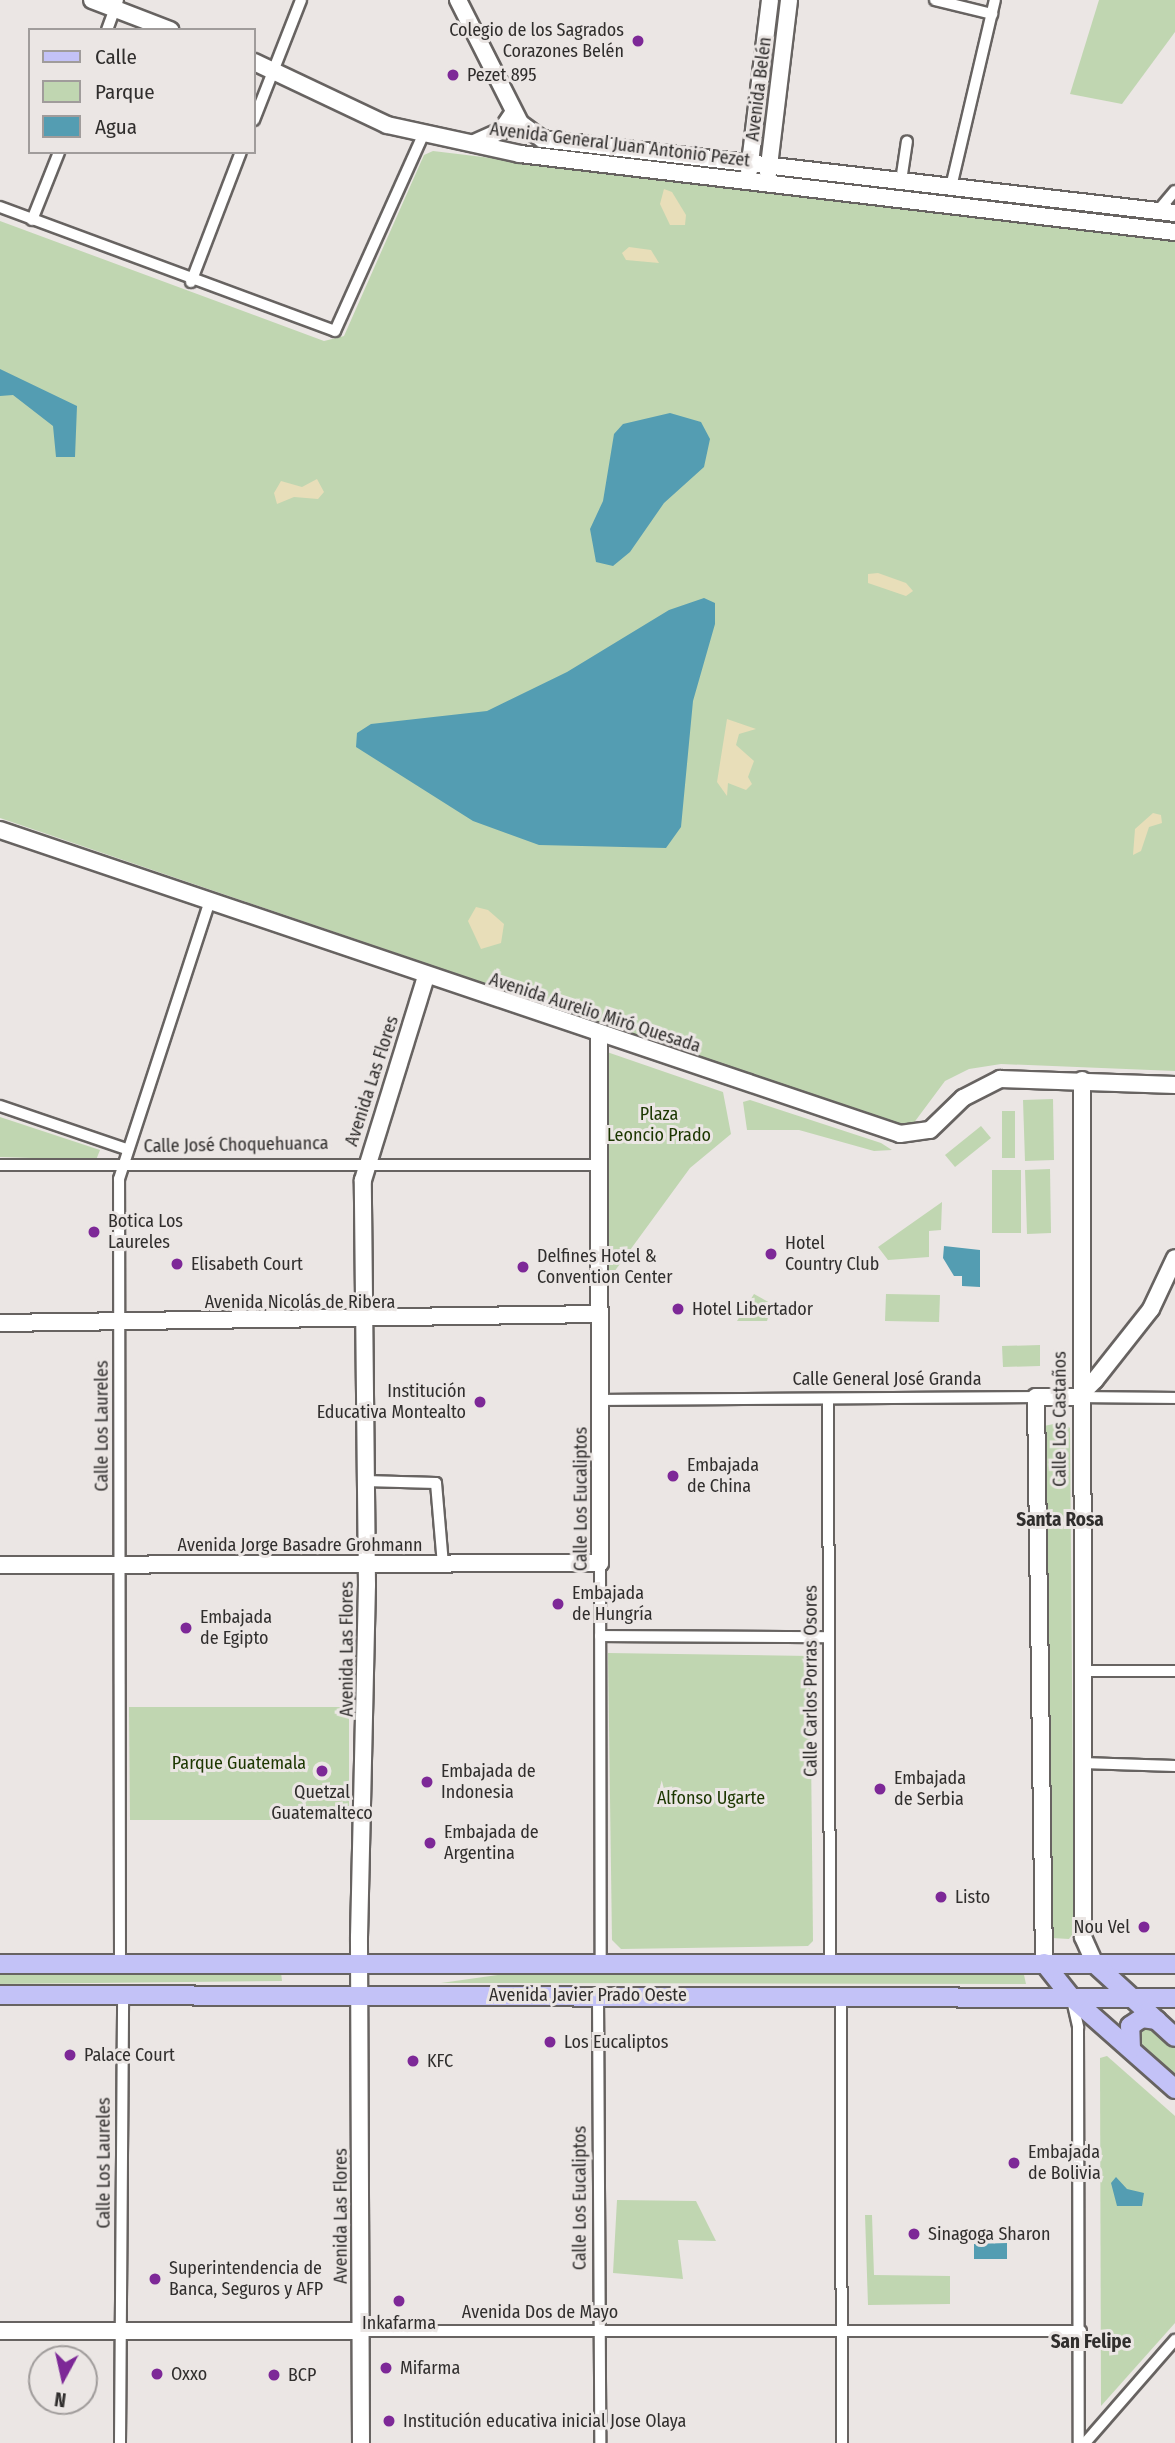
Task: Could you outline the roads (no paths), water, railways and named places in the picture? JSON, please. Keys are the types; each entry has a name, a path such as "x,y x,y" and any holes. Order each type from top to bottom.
{"main road":[{"path":"1044,1963 1071,1997 1175,2089"},
{"name":"Avenida Javier Prado Oeste","path":"0,1964 1175,1964"},
{"path":"278,1995 288,1980 280,1964"},
{"path":"440,1964 430,1980 440,1996"},
{"path":"1095,1964 1175,2037"},
{"name":"Avenida Javier Prado Oeste","path":"0,1995 1175,1998"},
{"path":"1131,2049 1130,2025 1142,2018 1157,2020"}],"street":[{"path":"92,0 116,4 166,28"},
{"path":"256,115 301,0"},
{"name":"Avenida General Juan Antonio Pezet","path":"458,0 514,112 530,133 550,141 1167,212"},
{"name":"Avenida Belén","path":"748,181 770,0"},
{"name":"Avenida Belén","path":"767,183 789,0"},
{"path":"935,0 992,14"},
{"path":"951,187 995,0"},
{"path":"108,28 116,4"},
{"name":"Avenida General Juan Antonio Pezet","path":"256,63 274,69 375,121 423,135 539,158 1175,232"},
{"path":"470,144 492,137 514,112"},
{"path":"0,207 191,282 335,331 423,135"},
{"path":"901,181 907,141"},
{"path":"33,220 58,154"},
{"path":"191,282 240,154"},
{"path":"1167,212 1175,191"},
{"name":"Avenida Aurelio Miró Quesada","path":"0,830 426,977 911,1135 930,1130 963,1098 1000,1079 1175,1085"},
{"name":"Calle Los Laureles","path":"120,1964 119,1322 122,1165 125,1149 209,903"},
{"name":"Avenida Las Flores","path":"361,2443 359,1964 366,1564 361,1320 367,1162 426,977"},
{"name":"Calle Los Eucaliptos","path":"599,1034 601,1964"},
{"name":"Calle Los Castaños","path":"1082,1080 1078,1396 1083,1937 1095,1964"},
{"path":"0,1107 125,1149"},
{"name":"Calle José Choquehuanca","path":"0,1165 367,1162 599,1165"},
{"path":"1078,1396 1151,1309 1175,1258"},
{"name":"Avenida Nicolás de Ribera","path":"0,1323 361,1320 600,1314"},
{"name":"Calle General José Granda","path":"600,1400 1078,1396 1175,1398"},
{"name":"Calle Los Castaños","path":"1036,1397 1044,1963"},
{"name":"Calle Carlos Porras Osores","path":"828,1399 830,1963"},
{"path":"365,1481 436,1483 443,1564"},
{"name":"Avenida Jorge Basadre Grohmann","path":"0,1564 600,1563"},
{"path":"600,1636 829,1637"},
{"path":"1082,1671 1175,1671"},
{"path":"1082,1763 1175,1766"},
{"name":"Calle Los Laureles","path":"120,2443 123,1995"},
{"name":"Calle Los Eucaliptos","path":"598,1996 600,2443"},
{"path":"841,1996 842,2443"},
{"path":"1071,1997 1078,2027 1082,2443"},
{"name":"Avenida Dos de Mayo","path":"0,2331 1081,2331"},
{"path":"1082,2443 1175,2340"}],"water":[{"path":"0,369 77,406 75,457 56,457 53,426 13,395 0,396"},
{"path":"670,413 701,422 710,439 704,467 664,503 630,552 613,566 596,562 590,529 603,501 614,434 623,424"},
{"path":"704,598 715,603 715,624 693,701 681,827 666,848 539,845 473,821 356,747 357,733 371,724 487,711 567,672 669,610"},
{"path":"944,1246 980,1250 980,1287 962,1286 962,1276 954,1276 943,1258"},
{"path":"1116,2177 1127,2189 1144,2193 1142,2206 1117,2206 1111,2183"},
{"path":"1007,2243 1007,2259 974,2259 974,2244"}],"place":[{"name":"Colegio de los Sagrados Corazones Belén","path":"638,41"},
{"name":"Pezet 895","path":"453,75"},
{"name":"Botica Los Laureles","path":"94,1232"},
{"name":"Hotel Country Club","path":"771,1254"},
{"name":"Elisabeth Court","path":"177,1264"},
{"name":"Delfines Hotel & Convention Center","path":"523,1267"},
{"name":"Hotel Libertador","path":"678,1309"},
{"name":"Institución Educativa Montealto","path":"480,1402"},
{"name":"Embajada de China","path":"673,1476"},
{"name":"Embajada de Hungría","path":"558,1604"},
{"name":"Embajada de Egipto","path":"186,1628"},
{"name":"Quetzal Guatemalteco","path":"322,1771"},
{"name":"Embajada de Indonesia","path":"427,1782"},
{"name":"Embajada de Serbia","path":"880,1789"},
{"name":"Embajada de Argentina","path":"430,1843"},
{"name":"Listo","path":"941,1897"},
{"name":"Nou Vel","path":"1144,1927"},
{"name":"Los Eucaliptos","path":"550,2042"},
{"name":"Palace Court","path":"70,2055"},
{"name":"KFC","path":"413,2061"},
{"name":"Embajada de Bolivia","path":"1014,2163"},
{"name":"Sinagoga Sharon","path":"914,2234"},
{"name":"Superintendencia de Banca, Seguros y AFP","path":"155,2279"},
{"name":"Inkafarma","path":"399,2301"},
{"name":"Mifarma","path":"386,2368"},
{"name":"Oxxo","path":"157,2374"},
{"name":"BCP","path":"274,2375"},
{"name":"Institución educativa inicial Jose Olaya","path":"389,2421"}],"district":[{"name":"Santa Rosa","path":"1060,1520"},
{"name":"San Felipe","path":"1091,2342"}],"park label":[{"name":"Plaza Leoncio Prado","path":"659,1125"},
{"name":"Parque Guatemala","path":"239,1763"},
{"name":"Alfonso Ugarte","path":"711,1798"}]}
